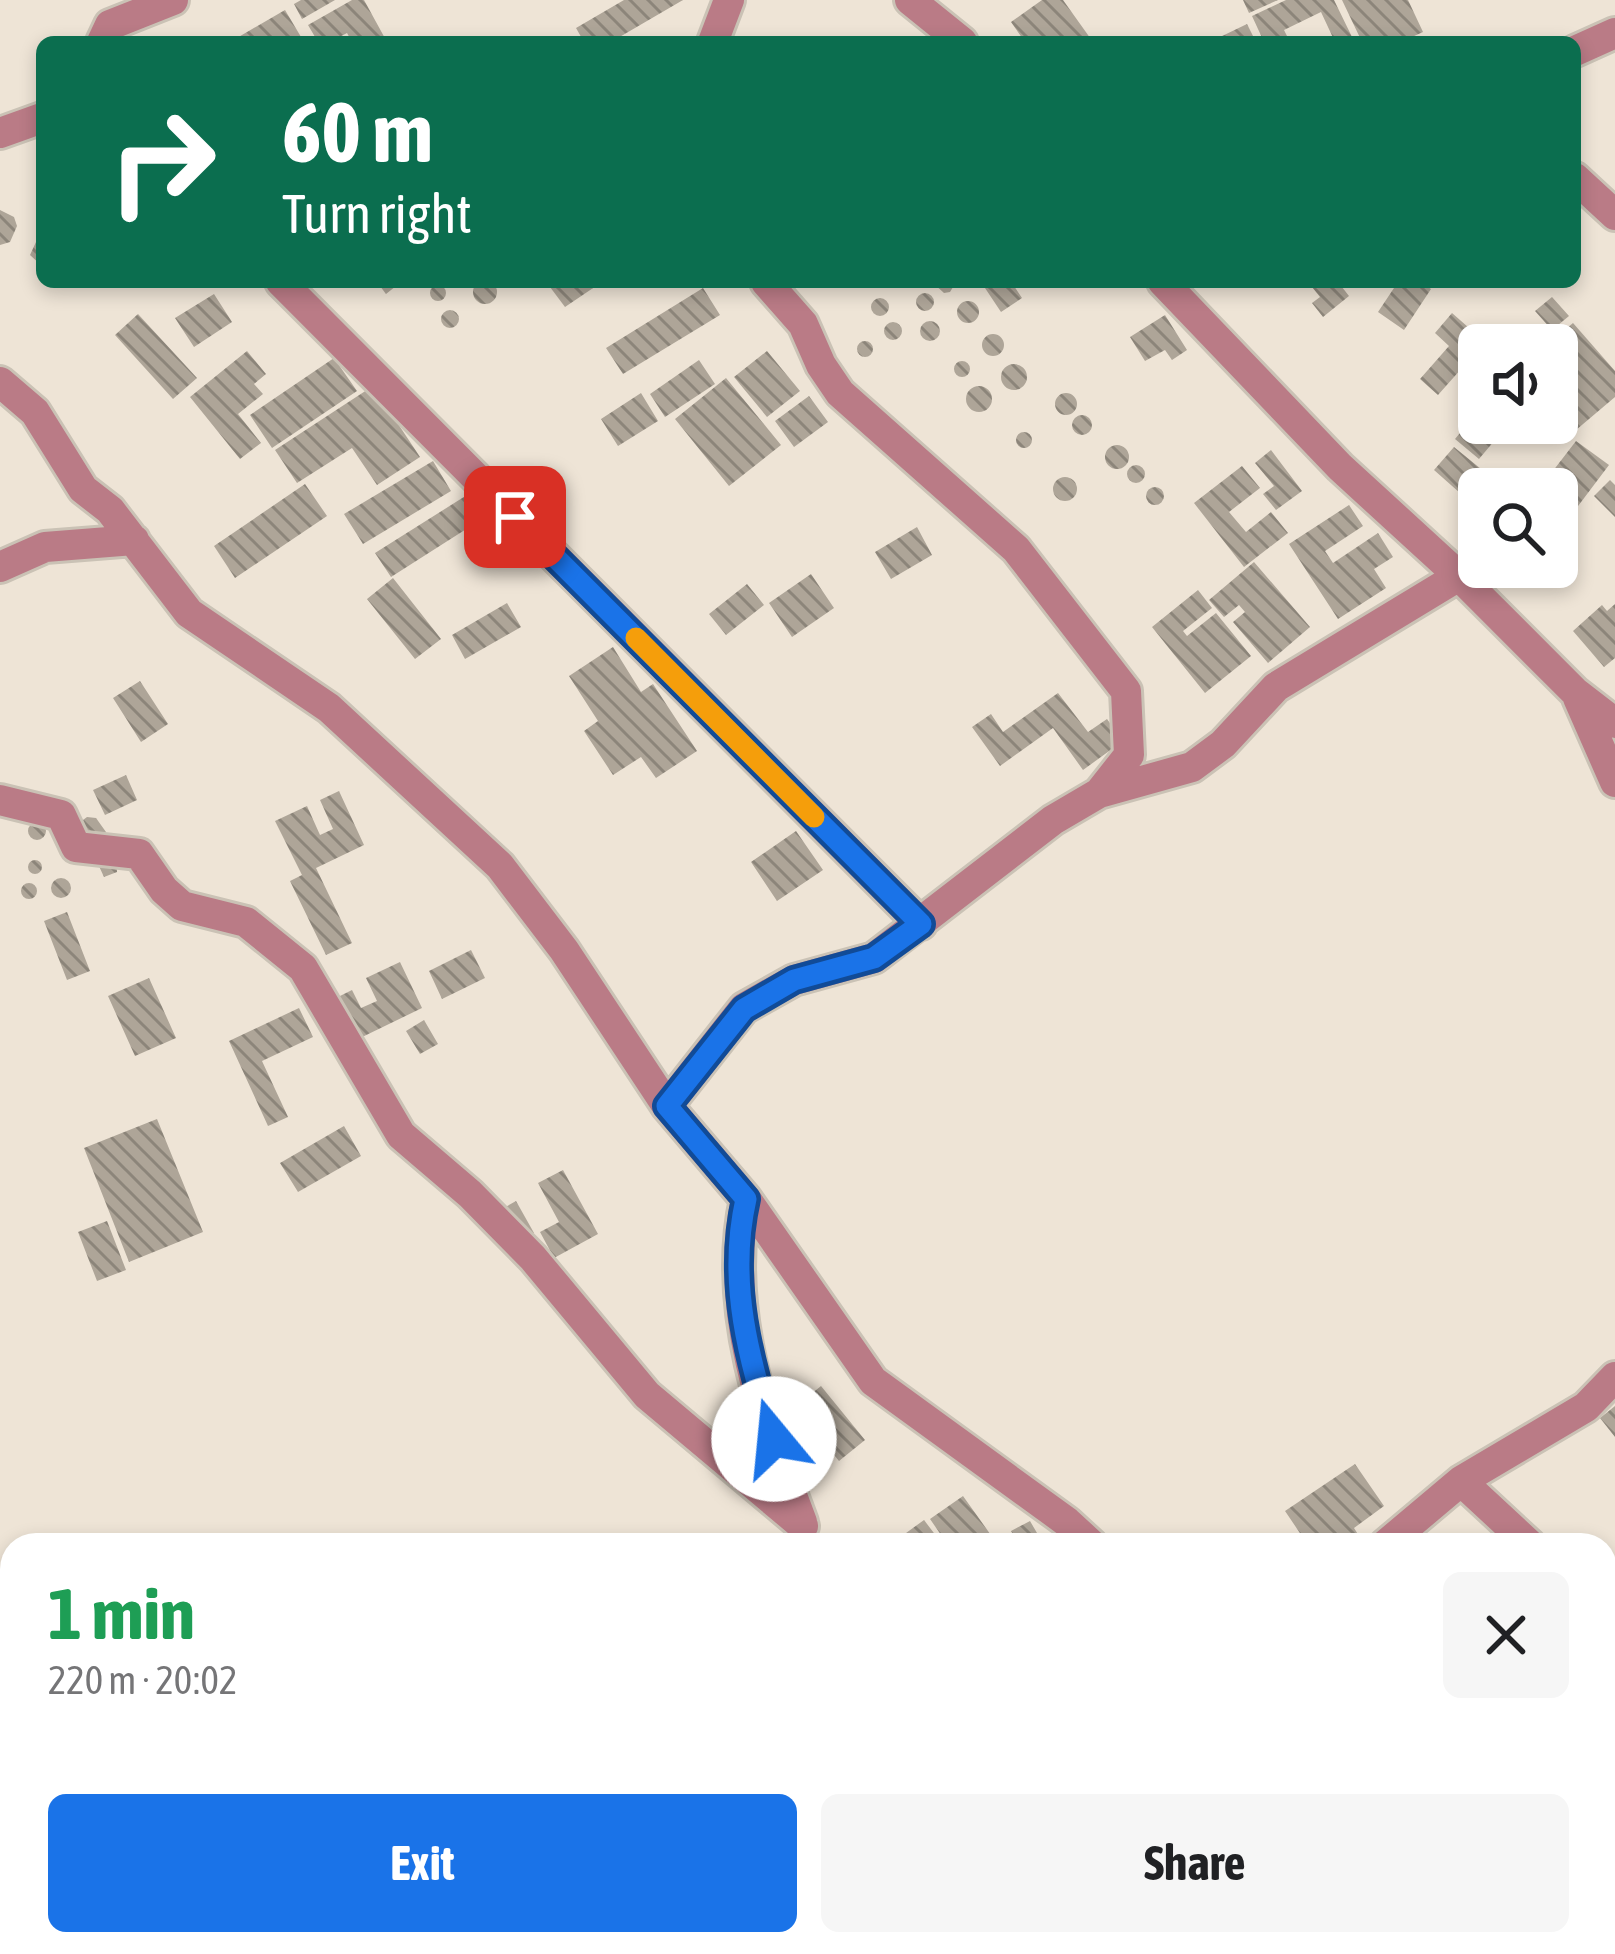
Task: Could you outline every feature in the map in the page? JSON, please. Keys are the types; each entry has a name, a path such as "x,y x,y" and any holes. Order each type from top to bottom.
{"street":[{"path":"105,36 110,25 173,0"},
{"path":"715,36 729,0"},
{"path":"910,0 955,36"},
{"path":"1581,48 1615,33"},
{"path":"0,133 36,120"},
{"path":"1581,183 1615,214"},
{"path":"287,288 921,924"},
{"path":"771,288 803,324 821,365 841,393 1016,549 1126,691 1129,755 1100,793"},
{"path":"1169,288 1340,467 1458,575"},
{"path":"7,394 58,443 83,489 110,510 189,613 329,707 500,866 563,950 667,1106 746,1199 873,1381 1079,1533"},
{"path":"0,567 46,547 134,540"},
{"path":"667,1106 744,1009 794,980 874,958 1053,820 1100,793 1192,767 1223,744 1276,686 1458,577"},
{"path":"1471,588 1575,692 1615,723"},
{"path":"1575,692 1615,782"},
{"path":"0,800 61,814 76,847 139,854 164,890 182,906 246,922 303,968 401,1135 470,1194 533,1258 647,1395 805,1533"},
{"path":"746,1199 739,1233 746,1350 806,1533"},
{"path":"1398,1533 1461,1481 1586,1407 1615,1377"},
{"path":"1461,1481 1517,1533"}],"building":[{"path":"335,0 302,19 294,4"},
{"path":"352,0 364,0 384,36 314,36 308,25"},
{"path":"624,0 683,0 621,36 581,36 576,28"},
{"path":"1042,0 1063,0 1089,36 1021,36 1011,22"},
{"path":"1243,0 1278,0 1249,13"},
{"path":"1286,0 1334,0 1352,36 1332,36 1321,12 1284,30 1287,36 1261,36 1252,16"},
{"path":"1342,0 1408,0 1423,32 1414,36 1359,36"},
{"path":"285,10 300,36 240,36"},
{"path":"1247,24 1253,36 1222,36"},
{"path":"0,210 14,217 17,226 10,242 0,245"},
{"path":"433,288 443,288 443,298 433,298"},
{"path":"474,288 496,288 494,301 476,301"},
{"path":"551,288 593,288 565,307"},
{"path":"703,288 720,315 623,374 606,348"},
{"path":"985,288 1015,288 1022,298 1001,312"},
{"path":"1313,288 1343,288 1349,296 1323,317 1312,303 1320,297"},
{"path":"1394,288 1431,289 1404,330 1378,312"},
{"path":"925,293 934,302 925,311 916,302"},
{"path":"214,294 232,322 194,347 175,318"},
{"path":"1552,297 1569,316 1559,324 1547,324 1535,311"},
{"path":"880,298 889,307 880,316 871,307"},
{"path":"968,301 979,312 968,323 957,312"},
{"path":"450,310 459,319 450,328 441,319"},
{"path":"1452,313 1465,324 1458,324 1458,372 1438,395 1420,379 1449,346 1435,333"},
{"path":"138,314 197,378 173,399 115,335"},
{"path":"1165,315 1187,350 1172,360 1165,350 1145,361 1130,337"},
{"path":"930,321 940,331 930,341 920,331"},
{"path":"893,322 902,331 893,340 884,331"},
{"path":"1578,329 1615,371 1615,397 1578,428"},
{"path":"993,334 1004,345 993,356 982,345"},
{"path":"865,341 873,349 865,357 857,349"},
{"path":"247,351 266,374 254,384 263,394 238,414 261,443 240,459 190,397"},
{"path":"767,351 800,391 767,417 734,377"},
{"path":"334,358 357,391 272,448 250,415"},
{"path":"699,360 715,384 665,417 650,394"},
{"path":"962,361 970,369 962,377 954,369"},
{"path":"1014,364 1027,377 1014,390 1001,377"},
{"path":"726,378 781,445 729,486 675,419"},
{"path":"373,386 420,457 377,485 352,448 297,483 275,450"},
{"path":"979,386 992,399 979,412 966,399"},
{"path":"641,393 658,421 618,446 601,419"},
{"path":"1066,393 1077,404 1066,415 1055,404"},
{"path":"809,396 828,422 794,447 775,421"},
{"path":"1082,415 1092,425 1082,435 1072,425"},
{"path":"1024,432 1032,440 1024,448 1016,440"},
{"path":"1578,442 1609,465 1578,506 1578,468 1555,468"},
{"path":"1461,444 1492,444 1479,459"},
{"path":"1117,445 1129,457 1117,469 1105,457"},
{"path":"1454,447 1480,468 1458,468 1458,491 1434,470"},
{"path":"1271,450 1302,491 1276,510 1263,494 1274,486 1255,463"},
{"path":"433,461 451,491 363,544 344,514"},
{"path":"1136,465 1145,474 1136,483 1127,474"},
{"path":"1242,466 1260,488 1229,512 1246,532 1271,512 1288,533 1244,567 1194,503"},
{"path":"1065,477 1077,489 1065,501 1053,489"},
{"path":"1610,480 1615,485 1615,517 1594,496"},
{"path":"305,484 327,516 235,578 214,546"},
{"path":"1155,487 1164,496 1155,505 1146,496"},
{"path":"467,495 482,519 391,577 375,553"},
{"path":"1349,505 1363,526 1325,551 1333,563 1378,533 1393,557 1374,569 1386,588 1338,619 1289,544"},
{"path":"917,527 932,555 891,579 875,552"},
{"path":"1254,562 1310,627 1268,663 1233,622 1245,612 1239,605 1224,617 1209,600"},
{"path":"811,574 834,608 792,637 769,603"},
{"path":"393,578 441,639 415,659 367,599"},
{"path":"747,584 764,605 726,635 709,614"},
{"path":"1198,590 1212,608 1183,631 1187,636 1216,613 1251,656 1205,693 1152,627"},
{"path":"507,603 521,627 465,659 452,635"},
{"path":"1615,604 1615,658 1604,667 1573,631 1602,605 1607,611"},
{"path":"613,647 641,692 653,684 697,751 656,778 641,757 613,775 584,731 598,721 569,676"},
{"path":"140,681 168,724 141,742 113,698"},
{"path":"1058,693 1088,732 1107,719 1123,741 1083,770 1053,728 1000,766 972,727 991,714 1003,732"},
{"path":"126,775 137,800 105,815 93,790"},
{"path":"339,791 364,845 316,868 352,943 326,955 290,881 302,875 275,821 307,806 320,835 333,829 320,800"},
{"path":"96,818 106,832 103,841 86,846 79,823"},
{"path":"37,822 46,831 37,840 28,831"},
{"path":"796,831 823,870 777,901 751,862"},
{"path":"35,860 42,867 35,874 28,867"},
{"path":"98,864 117,864 117,872 104,877"},
{"path":"61,878 71,888 61,898 51,888"},
{"path":"29,883 37,891 29,899 21,891"},
{"path":"67,912 90,971 67,980 44,921"},
{"path":"471,950 485,978 442,999 429,971"},
{"path":"400,962 422,1008 356,1040 336,998 352,990 361,1008 377,1001 366,978"},
{"path":"149,978 176,1038 135,1056 108,996"},
{"path":"299,1008 313,1037 262,1061 288,1117 268,1126 229,1041"},
{"path":"424,1020 438,1044 420,1054 406,1031"},
{"path":"157,1119 203,1232 129,1262 84,1148"},
{"path":"344,1126 361,1156 298,1192 280,1163"},
{"path":"563,1170 598,1234 554,1258 540,1232 559,1222 538,1183"},
{"path":"516,1201 534,1233 519,1241 502,1209"},
{"path":"107,1221 126,1270 97,1281 78,1232"},
{"path":"821,1386 865,1440 839,1461 795,1407"},
{"path":"1615,1406 1615,1437 1600,1418"},
{"path":"1355,1464 1384,1506 1354,1528 1357,1533 1300,1533 1285,1511"},
{"path":"963,1496 989,1533 940,1533 930,1519"},
{"path":"924,1520 934,1533 906,1533"},
{"path":"1030,1521 1037,1533 1012,1533"}],"slow traffic":[{"path":"636,638 814,817"}],"route":[{"path":"515,517 921,924 874,958 794,980 744,1009 667,1106 746,1199 739,1264 746,1350 774,1439"}]}
